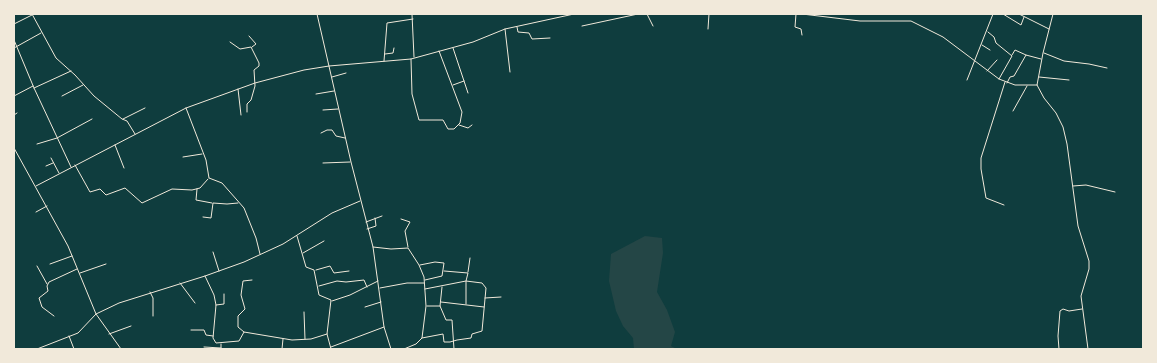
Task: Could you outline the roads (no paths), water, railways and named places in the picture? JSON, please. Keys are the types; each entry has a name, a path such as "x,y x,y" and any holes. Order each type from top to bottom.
{"street":[{"path":"14,24 32,14 56,58 71,71 94,96 122,119 127,121 135,134"},
{"path":"317,14 360,201 373,247 380,288 384,327 391,349"},
{"path":"412,14 414,57"},
{"path":"36,186 186,108 255,83 297,72 329,66 411,59 453,48 505,29 574,14"},
{"path":"582,26 638,14"},
{"path":"647,14 654,26"},
{"path":"708,29 709,14"},
{"path":"796,14 794,27 800,29 802,35"},
{"path":"802,14 860,21 911,21 939,34 987,71 1006,83 1027,86 1037,85"},
{"path":"967,80 993,14"},
{"path":"1003,14 1021,25 1024,17"},
{"path":"1020,14 1050,30"},
{"path":"1053,14 1037,85 1063,127 1078,226 1089,261 1089,269 1081,296 1088,349"},
{"path":"384,61 387,23 413,20"},
{"path":"516,26 518,32 529,33 532,39 550,38"},
{"path":"505,29 510,72"},
{"path":"987,32 994,37 996,44 1012,56"},
{"path":"14,48 41,33"},
{"path":"230,42 240,49 251,47 256,44 249,36"},
{"path":"14,40 18,46 34,88 71,167"},
{"path":"982,45 990,50"},
{"path":"247,112 247,104 251,100 255,83 254,70 259,64 251,47"},
{"path":"385,54 394,53 394,48"},
{"path":"453,48 468,93"},
{"path":"999,79 1015,50 1042,59"},
{"path":"411,59 412,94 419,120 443,120 448,129 453,130 458,124 462,112 439,51"},
{"path":"1043,53 1064,61 1107,68"},
{"path":"1004,205 986,198 981,169 981,158 1006,83 1014,76 1026,54"},
{"path":"987,71 997,60"},
{"path":"34,88 71,71"},
{"path":"331,77 346,73"},
{"path":"1039,77 1068,80"},
{"path":"453,85 464,80"},
{"path":"62,96 84,84"},
{"path":"14,96 33,85"},
{"path":"1013,111 1027,86"},
{"path":"238,89 241,115"},
{"path":"316,94 335,91"},
{"path":"122,119 145,108"},
{"path":"186,108 192,127 200,140 207,163 208,178"},
{"path":"323,110 338,109"},
{"path":"37,144 58,138 92,119"},
{"path":"458,124 468,128 472,125"},
{"path":"321,133 326,130 332,130 336,136 346,138"},
{"path":"115,144 124,168"},
{"path":"14,148 47,206 72,256 96,314 121,349"},
{"path":"183,157 203,153"},
{"path":"51,158 59,174"},
{"path":"46,166 53,162"},
{"path":"323,163 351,162"},
{"path":"75,165 90,192 100,189 106,195 125,188 142,203 172,189 197,188 208,178"},
{"path":"208,178 222,183 244,210 256,238 260,254"},
{"path":"1073,186 1086,186 1115,192"},
{"path":"197,188 196,200 226,204 238,203"},
{"path":"37,349 81,330 96,314 129,298 205,276 260,254 297,236 332,213 360,201"},
{"path":"203,217 211,218 213,203"},
{"path":"36,212 47,206"},
{"path":"366,222 382,216"},
{"path":"367,229 376,226 375,218"},
{"path":"401,219 410,222 405,231 408,248 419,265 425,280 426,306 422,338"},
{"path":"297,236 306,266 314,270 330,266 334,273 349,271"},
{"path":"303,253 324,241"},
{"path":"373,247 391,249 408,248"},
{"path":"213,252 219,271"},
{"path":"50,264 72,256"},
{"path":"466,304 466,281 470,258"},
{"path":"419,265 442,262 445,264 440,278 425,280"},
{"path":"79,273 106,264"},
{"path":"37,266 47,284 48,292 39,298 42,307 54,316"},
{"path":"47,284 77,269"},
{"path":"314,270 320,296 329,298 331,301"},
{"path":"443,271 468,273"},
{"path":"205,276 213,292 216,305 213,336 214,341 221,344 240,341 244,332"},
{"path":"252,280 243,281 241,295 245,310 238,316 238,327 244,332 283,339 305,340 327,334"},
{"path":"318,286 337,281 346,282 364,280 367,287"},
{"path":"331,301 367,287 378,281"},
{"path":"404,349 416,344 422,338 443,334 444,342 453,341 471,338 472,334 482,331 486,288 484,284 466,281 442,287 425,289"},
{"path":"180,283 195,303"},
{"path":"380,288 407,283 425,283"},
{"path":"442,287 440,306 446,320 452,320 454,327 454,349"},
{"path":"150,292 153,298 153,316"},
{"path":"216,305 223,305 224,294"},
{"path":"485,298 501,297"},
{"path":"331,301 327,334 330,348 364,333 384,327"},
{"path":"365,307 381,302"},
{"path":"441,302 484,307"},
{"path":"426,306 440,306"},
{"path":"1059,349 1058,336 1060,311 1083,308"},
{"path":"304,312 305,340"},
{"path":"109,334 131,326"},
{"path":"191,330 204,330 206,335 213,336"},
{"path":"69,336 74,349"},
{"path":"282,349 283,339"},
{"path":"204,347 221,349 221,344"}]}
